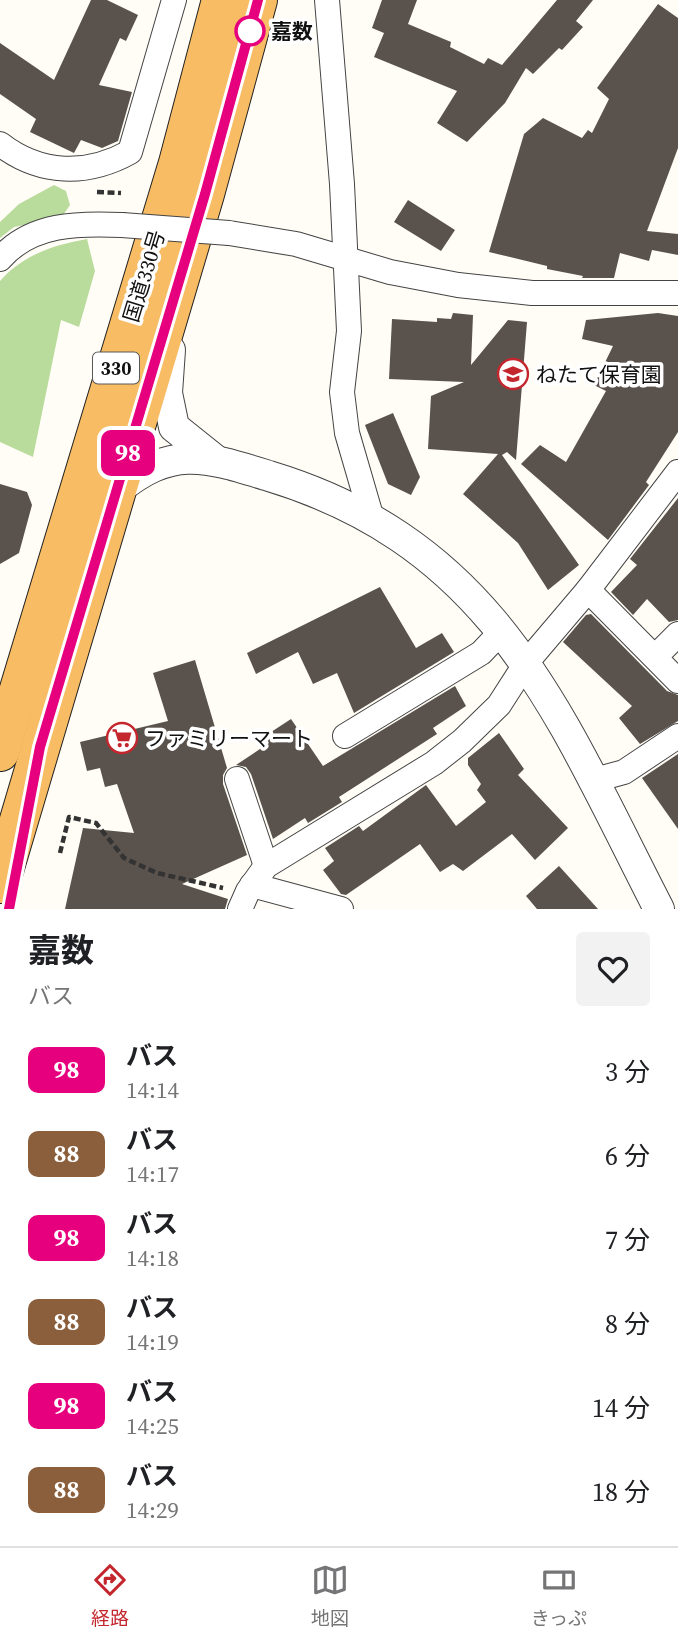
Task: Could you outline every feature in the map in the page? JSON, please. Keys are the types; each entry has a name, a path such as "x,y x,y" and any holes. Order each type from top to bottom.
{"highway":[{"name":"国道330号","path":"0,884 11,745 178,163 221,0"},
{"name":"国道330号","path":"11,745 116,491 182,271 258,0"},
{"path":"9,909 11,745"}],"street":[{"path":"0,144 58,171 111,162 130,152 174,0"},
{"path":"327,0 349,331 342,392 347,433 372,519"},
{"path":"0,258 29,237 53,227 77,223 122,225 229,233 296,243 410,276 532,293 678,293"},
{"path":"182,271 170,347 168,409 174,427 180,435 214,459 324,494 372,519 456,580 503,630 526,663 659,909"},
{"path":"116,491 142,470 160,463 214,459"},
{"path":"252,888 434,763 499,705 526,663 588,590 678,472"},
{"path":"588,590 678,681"},
{"path":"345,736 481,653 503,630"},
{"path":"656,656 678,634"},
{"path":"591,781 624,772 678,736"},
{"path":"237,779 252,888"},
{"path":"252,888 341,909"}],"path":[{"path":"60,853 69,817 96,823 124,858 157,873 252,888"}],"green space":[{"path":"54,185 66,191 70,205 61,218 14,227 0,238 0,222 19,204"},
{"path":"87,239 95,271 79,327 61,320 33,457 0,442 0,281 19,264 39,253 62,244"}],"building":[{"path":"91,0 107,0 138,15 126,41 120,38 99,85 132,92 118,141 102,148 81,140 74,153 30,132 36,119 0,94 0,43 54,80"},
{"path":"382,0 417,0 408,24 451,42 450,47 484,64 488,58 502,65 557,0 593,0 576,21 583,27 562,50 559,48 533,74 526,68 505,103 467,142 437,123 457,91 374,57 384,33 372,28"},
{"path":"658,4 678,18 678,148 647,231 678,234 678,255 652,250 649,261 620,253 614,278 582,278 583,276 547,269 547,266 489,252 524,134 543,118 582,138 588,130 592,133 609,99 597,88"},
{"path":"408,200 455,230 441,251 394,222"},
{"path":"453,313 473,315 471,365 508,320 527,322 516,460 507,452 502,455 579,565 548,590 518,543 463,494 498,454 428,449 431,396 464,382 389,379 392,319 437,322 437,318 451,319"},
{"path":"658,313 678,316 678,432 646,482 649,485 608,540 521,464 540,445 566,462 606,391 594,385 613,346 582,339 586,320"},
{"path":"393,413 420,477 411,495 388,484 365,425"},
{"path":"0,484 27,492 32,505 19,553 0,564"},
{"path":"678,498 678,620 669,622 647,599 633,615 611,592 637,565 630,559"},
{"path":"380,587 416,648 442,633 454,652 354,713 337,673 313,684 298,652 256,674 247,653"},
{"path":"591,614 667,691 678,695 678,721 640,744 619,718 632,706 563,642 586,615"},
{"path":"195,660 227,768 223,775 223,784 247,855 182,884 228,899 225,909 65,909 83,828 134,833 117,784 105,787 100,768 87,771 80,742 168,721 153,673"},
{"path":"455,686 466,706 433,728 437,734 339,797 342,802 308,823 305,818 273,839 251,774 246,767 236,765 269,743 265,736 291,719 323,766"},
{"path":"499,733 524,769 518,775 568,828 535,860 512,834 463,871 453,864 440,872 420,844 346,895 341,894 323,870 334,861 325,848 359,826 363,831 426,785 456,826 486,802 477,790 481,784 468,765 468,758"},
{"path":"678,754 678,829 642,778"},
{"path":"559,866 598,909 537,909 526,896"}],"bus line":[{"name":"98","path":"9,909 40,747 205,194 258,0"}],"place":[{"name":"嘉数","path":"250,31"},
{"name":"ねたて保育園","path":"513,374"},
{"name":"ファミリーマート","path":"122,738"}]}
